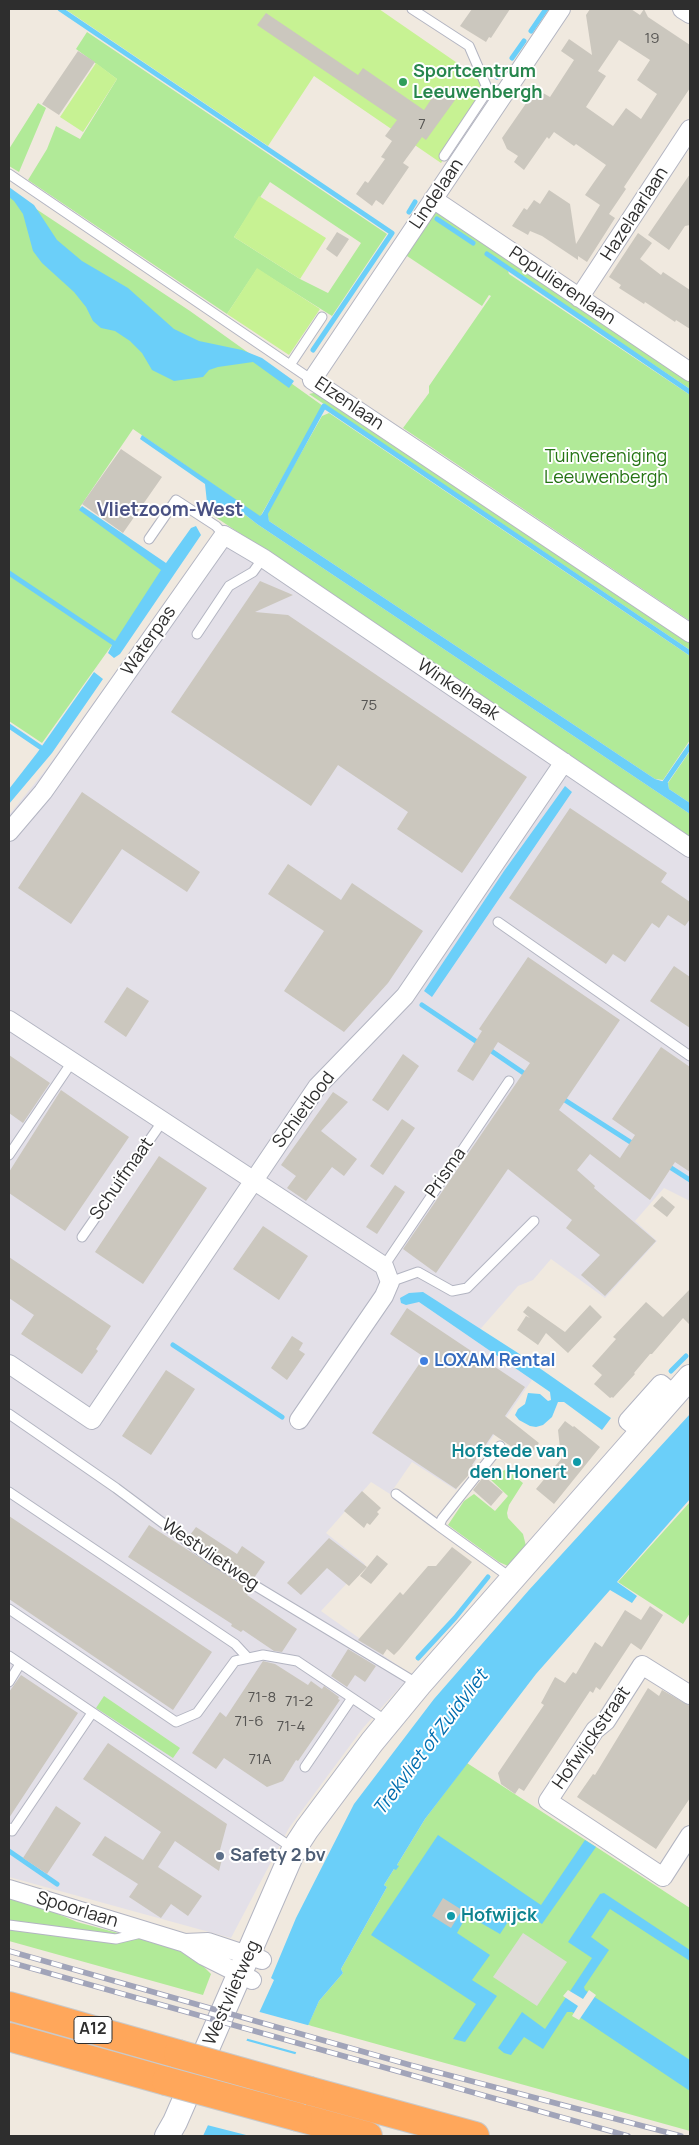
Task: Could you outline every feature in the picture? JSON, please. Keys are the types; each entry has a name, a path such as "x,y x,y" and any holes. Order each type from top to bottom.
{"highway":[{"name":"A12","path":"9,2006 475,2136"},
{"name":"A12","path":"9,2037 368,2136"}],"street":[{"name":"Lindelaan","path":"312,380 561,9"},
{"path":"682,9 690,14"},
{"name":"Hazelaarlaan","path":"579,298 690,129"},
{"name":"Populierenlaan","path":"433,199 690,372"},
{"name":"Elzenlaan","path":"312,380 690,633"},
{"name":"Winkelhaak","path":"224,535 263,558 690,848"},
{"name":"Waterpas","path":"9,832 43,792 224,535"},
{"name":"Schietlood","path":"9,1364 92,1420 317,1087 405,996 564,762"},
{"name":"Schuifmaat","path":"9,1020 162,1122 254,1179"},
{"path":"254,1179 387,1274"},
{"name":"Prisma","path":"299,1420 384,1296 387,1274"},
{"name":"Westvlietweg","path":"183,2136 251,1967 301,1853 307,1828 388,1722 419,1685 690,1377"},
{"name":"Hofwijckstraat","path":"690,1695 642,1665 606,1721 595,1730 548,1801 663,1877 690,1835"},
{"name":"Spoorlaan","path":"9,1889 185,1943 208,1942 251,1967"},
{"name":"Westvlietweg","path":"167,2136 251,1967"}],"lane":[{"path":"412,9 469,46 488,90 444,156"},
{"name":"Elzenlaan","path":"9,174 312,380"},
{"path":"290,365 322,317"},
{"path":"148,540 176,500 216,526 224,535"},
{"path":"197,634 229,586 253,572 263,558"},
{"path":"498,922 690,1056"},
{"path":"9,1155 72,1062"},
{"name":"Prisma","path":"387,1274 509,1081"},
{"name":"Schuifmaat","path":"82,1237 162,1122"},
{"path":"387,1274 418,1272 452,1291 467,1288 534,1221"},
{"name":"Westvlietweg","path":"9,1414 116,1488 211,1559 419,1685"},
{"path":"439,1526 442,1518 500,1446"},
{"path":"9,1492 228,1639 248,1658"},
{"path":"396,1494 512,1579"},
{"path":"9,1609 176,1722 197,1713 234,1661 263,1655 297,1661 388,1722"},
{"path":"9,1656 301,1853"},
{"path":"9,1682 20,1664"},
{"path":"305,1767 352,1698"},
{"path":"9,1828 12,1831 92,1713"},
{"name":"Spoorlaan","path":"9,1925 116,1939 146,1931"}],"shaded area":[{"path":"221,524 690,840 690,1201 664,1188 635,1221 657,1241 605,1298 551,1259 533,1280 518,1286 476,1334 534,1377 456,1490 412,1462 390,1494 371,1482 326,1533 365,1564 321,1611 411,1675 363,1728 289,1828 231,1938 9,1877 9,815 44,772"},
{"path":"523,1933 567,1962 537,2006 493,1977"}],"green space":[{"name":"Sportcentrum Leeuwenbergh","path":"65,9 379,9 492,87 441,163 314,76 268,146"},
{"path":"87,32 387,234 332,316 257,269 227,314 28,180 47,149 56,126 80,139 117,79 76,49","holes":["270,182 361,243 328,293 300,279 234,237"]},
{"path":"96,63 117,79 83,132 60,117"},
{"path":"38,103 46,108 19,172 9,166 9,149"},
{"path":"9,191 190,311 323,406 260,517 133,429 80,507 173,571 112,645 42,743 9,721"},
{"path":"259,196 326,238 300,279 234,237"},
{"name":"Tuinvereniging Leeuwenbergh","path":"439,212 690,381 690,389 487,252 485,254 508,271 509,274 690,395 690,621 403,428 429,393 429,386 491,296 489,295 482,306 407,256 407,251 432,213"},
{"path":"257,268 320,309 289,355 227,314"},
{"path":"318,392 690,641 690,650 309,394"},
{"path":"329,413 690,656 690,740 663,780 655,779 269,521 267,513 322,416"},
{"path":"234,506 257,524 690,814 690,837 208,512"},
{"path":"690,751 690,803 669,789 668,783"},
{"path":"506,1469 523,1483 509,1505 507,1513 508,1518 523,1534 526,1546 508,1566 499,1562 448,1525 464,1501 474,1494 495,1511 508,1496 491,1480"},
{"path":"690,1502 690,1613 683,1624 618,1582"},
{"path":"104,1696 180,1748 173,1758 96,1708"},
{"path":"467,1763 690,1908 690,2131 308,2025 319,2001 343,1973 341,1969 387,1887 384,1885 398,1866 425,1819"},
{"path":"9,1896 37,1905 77,1922 170,1947 194,1957 211,1974 203,1995 9,1941"}],"water":[{"path":"9,187 34,205 57,240 82,261 128,288 174,329 199,341 242,350 262,358 294,381 289,388 253,362 218,367 209,370 203,377 174,381 152,370 142,353 130,341 115,331 101,328 93,321 86,307 74,292 42,263 33,251 23,214 9,197"},
{"path":"142,435 260,516 267,509 269,521 655,779 668,783 669,789 690,803 690,814 257,524 234,506 208,512 205,484 140,439"},
{"path":"82,506 166,563 191,528 196,526 201,535 120,654 114,658 108,653 112,645 9,576 9,570 115,641 161,570 79,510"},
{"path":"94,672 103,679 52,753 9,804 9,789"},
{"path":"565,786 572,792 432,997 424,991 504,871"},
{"path":"423,1292 518,1353 611,1418 602,1430 564,1402 558,1402 552,1417 543,1425 530,1426 519,1420 515,1415 518,1409 525,1404 528,1393 540,1394 548,1401 551,1400 550,1392 419,1302 406,1305 401,1303 400,1298 409,1293"},
{"name":"Trekvliet of Zuidvliet","path":"690,1414 690,1499 617,1582 637,1596 632,1603 610,1590 536,1674 425,1819 397,1865 399,1866 396,1870 394,1869 384,1885 387,1887 341,1969 343,1973 319,2001 259,2136 203,2136 274,1980 271,1978 296,1918 354,1804 434,1699 529,1590"},
{"path":"438,1835 541,1905 585,1840 596,1847 542,1924 517,1908 500,1934 467,1915 457,1933 490,1955 472,1980 497,1996 465,2042 453,2039 476,2004 371,1935"},
{"path":"604,1893 690,1950 690,1961 610,1909 591,1937 609,1950 584,1987 585,1990 596,1998 690,2060 690,2091 572,2012 567,2012 543,2049 524,2037 511,2055 504,2053 498,2048 522,2012 545,2029 592,1958 568,1942 600,1894"}],"pier":[{"path":"568,1990 583,1999 589,1990 596,1995 579,2020 572,2016 578,2006 563,1996"},
{"path":"256,2011 311,2026 299,2053 245,2038"},
{"path":"244,2040 298,2055 262,2136 250,2136 207,2125"}],"building":[{"path":"472,9 510,9 491,38 489,37 486,42 460,26"},
{"path":"590,9 631,9 640,15 644,9 648,17 690,45 690,88 624,187 626,189 609,214 615,218 587,262 578,256 578,260 542,236 530,231 528,235 512,226 524,208 527,210 534,200 540,204 549,190 570,204 576,244 600,205 585,195 606,165 576,144 574,146 554,132 549,139 547,137 524,170 514,162 518,156 507,149 502,138 536,89 550,97 574,60 561,51 569,39 592,55 586,15","holes":["619,40 650,60 637,80 657,94 641,119 626,108 613,126 586,107 606,76 598,71"]},
{"path":"266,13 358,75 363,68 424,110 438,89 455,100 426,140 422,137 403,163 409,167 383,205 376,200 372,206 356,194 365,181 368,183 385,159 381,157 392,141 385,136 397,120 257,25"},
{"path":"78,51 95,62 59,115 42,104"},
{"path":"690,174 690,225 685,226 669,250 648,235"},
{"path":"337,232 349,239 337,257 326,249"},
{"path":"638,233 652,243 640,259 661,275 663,272 690,290 690,329 619,288 621,285 609,277"},
{"path":"121,449 162,477 123,533 82,504"},
{"path":"260,581 293,595 255,612 288,615 527,777 462,873 397,829 408,812 338,765 311,806 171,712"},
{"path":"82,792 200,872 187,892 122,849 71,924 18,888"},
{"path":"570,808 667,873 661,882 690,902 690,919 685,926 668,915 659,928 652,923 625,962 613,954 606,964 509,898"},
{"path":"288,864 341,900 352,883 423,931 388,983 344,1032 284,991 324,931 268,894"},
{"path":"528,957 620,1020 559,1110 620,1158 635,1135 612,1119 661,1047 690,1067 690,1172 675,1162 650,1200 590,1154 577,1170 595,1186 594,1188 656,1241 605,1296 581,1275 600,1255 566,1228 572,1220 508,1169 436,1273 403,1249 530,1063 498,1042 473,1081 457,1071 482,1031 479,1029"},
{"path":"674,966 690,977 690,1028 650,1001"},
{"path":"127,987 149,1001 126,1037 104,1022"},
{"path":"403,1054 419,1066 388,1111 372,1100"},
{"path":"9,1055 50,1083 23,1123 9,1113"},
{"path":"61,1090 129,1137 65,1231 9,1193 9,1172"},
{"path":"333,1092 348,1102 321,1131 357,1159 344,1176 332,1167 306,1201 287,1188 296,1176 281,1165"},
{"path":"402,1119 415,1128 383,1175 370,1166"},
{"path":"159,1156 207,1188 143,1284 95,1252"},
{"path":"395,1185 405,1192 377,1234 366,1227"},
{"path":"662,1196 675,1207 667,1217 653,1206"},
{"path":"263,1226 308,1256 279,1300 233,1269"},
{"path":"9,1257 111,1326 96,1349 98,1351 82,1374 21,1334 34,1315 9,1298"},
{"path":"690,1289 690,1325 683,1318 650,1354 635,1374 613,1398 610,1398 594,1384 602,1375 592,1366 616,1339 613,1337 646,1302 663,1317"},
{"path":"590,1305 602,1317 568,1353 546,1333 538,1345 517,1330 526,1316 530,1318 523,1312 528,1306 565,1332"},
{"path":"407,1308 525,1387 505,1416 539,1443 528,1458 493,1434 472,1465 475,1468 456,1489 372,1433 424,1357 390,1334"},
{"path":"292,1336 303,1343 299,1350 305,1354 287,1380 271,1368"},
{"path":"166,1370 195,1389 151,1455 122,1436"},
{"name":"Hofstede van den Honert","path":"565,1421 600,1447 554,1504 536,1489 566,1453 560,1448 558,1430"},
{"path":"484,1476 503,1492 491,1506 473,1490"},
{"path":"362,1491 381,1508 377,1512 379,1514 370,1525 367,1523 364,1528 344,1511"},
{"path":"9,1516 212,1652 173,1710 9,1599"},
{"path":"149,1525 247,1588 250,1591 247,1595 297,1629 282,1652 274,1651 243,1630 241,1632 231,1626 232,1624 128,1557"},
{"path":"196,1527 237,1554 242,1546 265,1562 254,1578 214,1554 190,1535"},
{"path":"329,1538 367,1567 349,1586 327,1568 301,1595 287,1583"},
{"path":"452,1547 472,1562 394,1655 387,1649 383,1655 358,1640 400,1592 403,1595 428,1566 436,1566"},
{"path":"377,1555 388,1564 371,1584 360,1576"},
{"path":"650,1606 663,1615 641,1650 631,1643 600,1690 596,1687 593,1693 590,1691 524,1791 519,1788 515,1794 501,1784 498,1773 544,1705 541,1703 555,1677 565,1683 573,1672 576,1674 595,1642 602,1647 625,1610 641,1620"},
{"path":"348,1649 376,1666 365,1682 355,1675 347,1687 331,1676"},
{"path":"263,1661 275,1664 308,1685 311,1681 322,1689 324,1686 339,1697 338,1699 340,1700 283,1781 267,1787 224,1758 216,1769 192,1753 220,1712 226,1717"},
{"path":"21,1675 78,1713 9,1818 9,1692"},
{"path":"648,1688 659,1696 662,1690 690,1706 690,1798 656,1849 577,1797 593,1774 595,1775"},
{"path":"108,1743 227,1824 220,1850 224,1851 219,1871 175,1841 158,1867 202,1896 188,1916 171,1904 161,1918 129,1897 138,1884 92,1855 105,1836 143,1860 161,1832 83,1779"},
{"path":"56,1806 81,1823 47,1874 23,1858"},
{"name":"Hofwijck","path":"443,1898 462,1910 451,1928 432,1916"}],"waterway":[{"path":"60,9 392,233 313,350"},
{"path":"531,31 546,9"},
{"path":"512,58 524,41"},
{"path":"497,77 506,68"},
{"path":"409,212 415,202"},
{"path":"437,219 473,243"},
{"path":"487,254 690,392"},
{"path":"265,514 324,406 690,653"},
{"path":"9,726 40,747"},
{"path":"663,785 690,746"},
{"path":"422,1005 480,1044"},
{"path":"487,1048 528,1076"},
{"path":"560,1097 635,1145"},
{"path":"665,1164 690,1180"},
{"path":"173,1345 282,1417"},
{"path":"671,1371 686,1356"},
{"path":"418,1658 455,1618 488,1577"},
{"path":"9,1851 57,1884"}],"railway":[{"path":"9,1951 410,2065 681,2136"},
{"path":"9,1962 628,2136"}],"place":[{"name":"Sportcentrum Leeuwenbergh","path":"403,82"},
{"name":"LOXAM Rental","path":"424,1361"},
{"name":"Hofstede van den Honert","path":"577,1462"},
{"name":"Safety 2 bv","path":"220,1856"},
{"name":"Hofwijck","path":"451,1916"}],"district":[{"name":"Vlietzoom-West","path":"170,511"}]}
